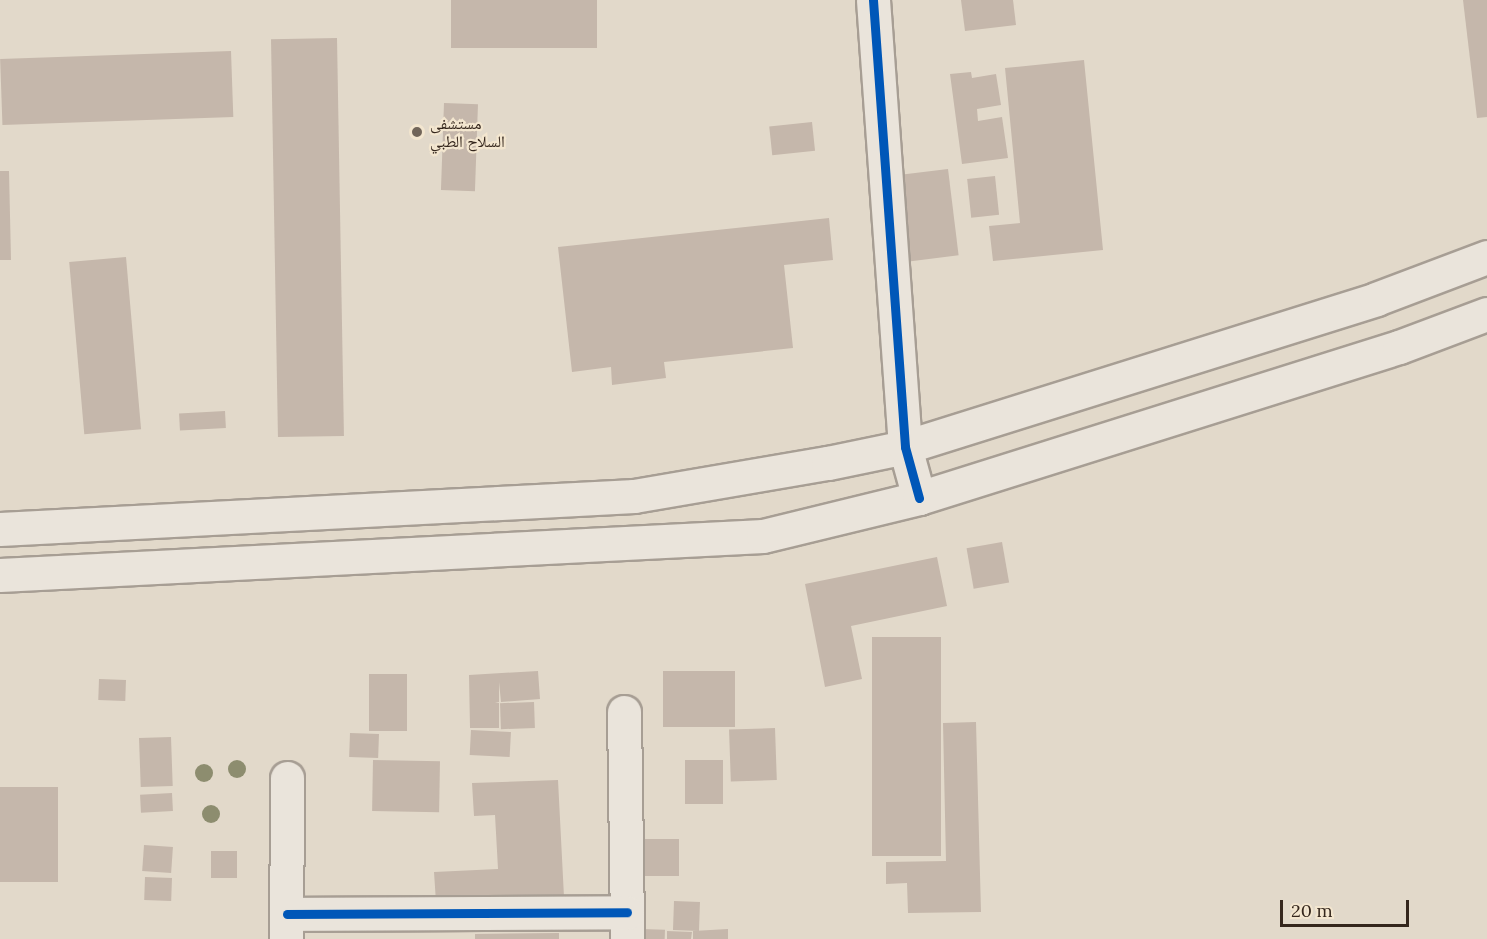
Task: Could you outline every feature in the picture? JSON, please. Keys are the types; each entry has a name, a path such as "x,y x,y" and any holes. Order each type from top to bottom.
{"main road":[{"path":"873,0 905,447 919,498"},
{"path":"0,529 634,496 905,447 1376,299 1487,257"},
{"path":"0,575 763,536 919,498 1399,346 1487,314"},
{"path":"287,778 287,926 627,925 624,712"}],"building":[{"path":"451,0 597,0 597,48 451,48"},
{"path":"961,0 1013,0 1016,25 965,31"},
{"path":"1463,0 1487,0 1487,117 1477,118"},
{"path":"337,38 344,436 278,437 271,39"},
{"path":"231,51 233,117 2,125 0,59"},
{"path":"1084,60 1103,250 993,261 989,226 1020,223 1005,68"},
{"path":"971,72 972,78 996,74 1001,105 977,109 978,121 1002,117 1008,158 962,164 950,74"},
{"path":"444,103 478,104 475,191 441,190"},
{"path":"812,122 815,151 772,155 769,126"},
{"path":"948,169 959,255 901,262 890,176"},
{"path":"0,171 9,171 11,260 0,260"},
{"path":"995,176 999,215 971,218 967,179"},
{"path":"829,218 833,260 784,265 793,348 664,362 666,378 612,385 611,367 572,372 558,247"},
{"path":"126,257 141,429 84,434 69,262"},
{"path":"225,411 226,428 180,430 179,413"},
{"path":"1002,542 1009,582 974,589 967,548"},
{"path":"937,557 947,606 851,626 862,679 825,687 805,584"},
{"path":"872,637 941,637 941,856 872,856"},
{"path":"538,671 540,699 501,702 499,682 499,702 495,702 499,703 499,728 470,728 469,675"},
{"path":"663,671 735,671 735,727 663,727"},
{"path":"369,674 407,674 407,731 369,731"},
{"path":"99,679 126,680 125,701 98,700"},
{"path":"534,702 535,728 501,729 500,703"},
{"path":"976,722 981,912 908,913 907,883 886,884 886,862 946,861 943,723"},
{"path":"775,728 777,780 731,782 729,730"},
{"path":"471,730 511,732 510,757 470,755"},
{"path":"350,733 379,734 378,758 349,757"},
{"path":"171,737 173,786 141,787 139,738"},
{"path":"373,760 440,761 439,812 372,811"},
{"path":"685,760 723,760 723,804 685,804"},
{"path":"558,780 564,897 436,902 434,872 498,869 495,815 474,816 472,783"},
{"path":"0,787 58,787 58,882 0,882"},
{"path":"172,793 173,811 141,813 140,795"},
{"path":"640,839 679,839 679,876 640,876"},
{"path":"144,845 173,847 171,873 142,871"},
{"path":"211,851 237,851 237,878 211,878"},
{"path":"145,877 172,878 171,901 144,900"},
{"path":"674,901 700,902 699,931 673,930"},
{"path":"641,929 665,930 665,939 641,939"},
{"path":"728,929 728,939 693,939 693,931"},
{"path":"667,931 692,932 691,939 667,939"},
{"path":"559,933 559,939 475,939 475,934"}],"cycle path":[{"path":"873,0 905,447 919,498"},
{"path":"287,914 627,912"}],"place":[{"name":"مستشفى السلاح الطبي","path":"417,132"}]}
